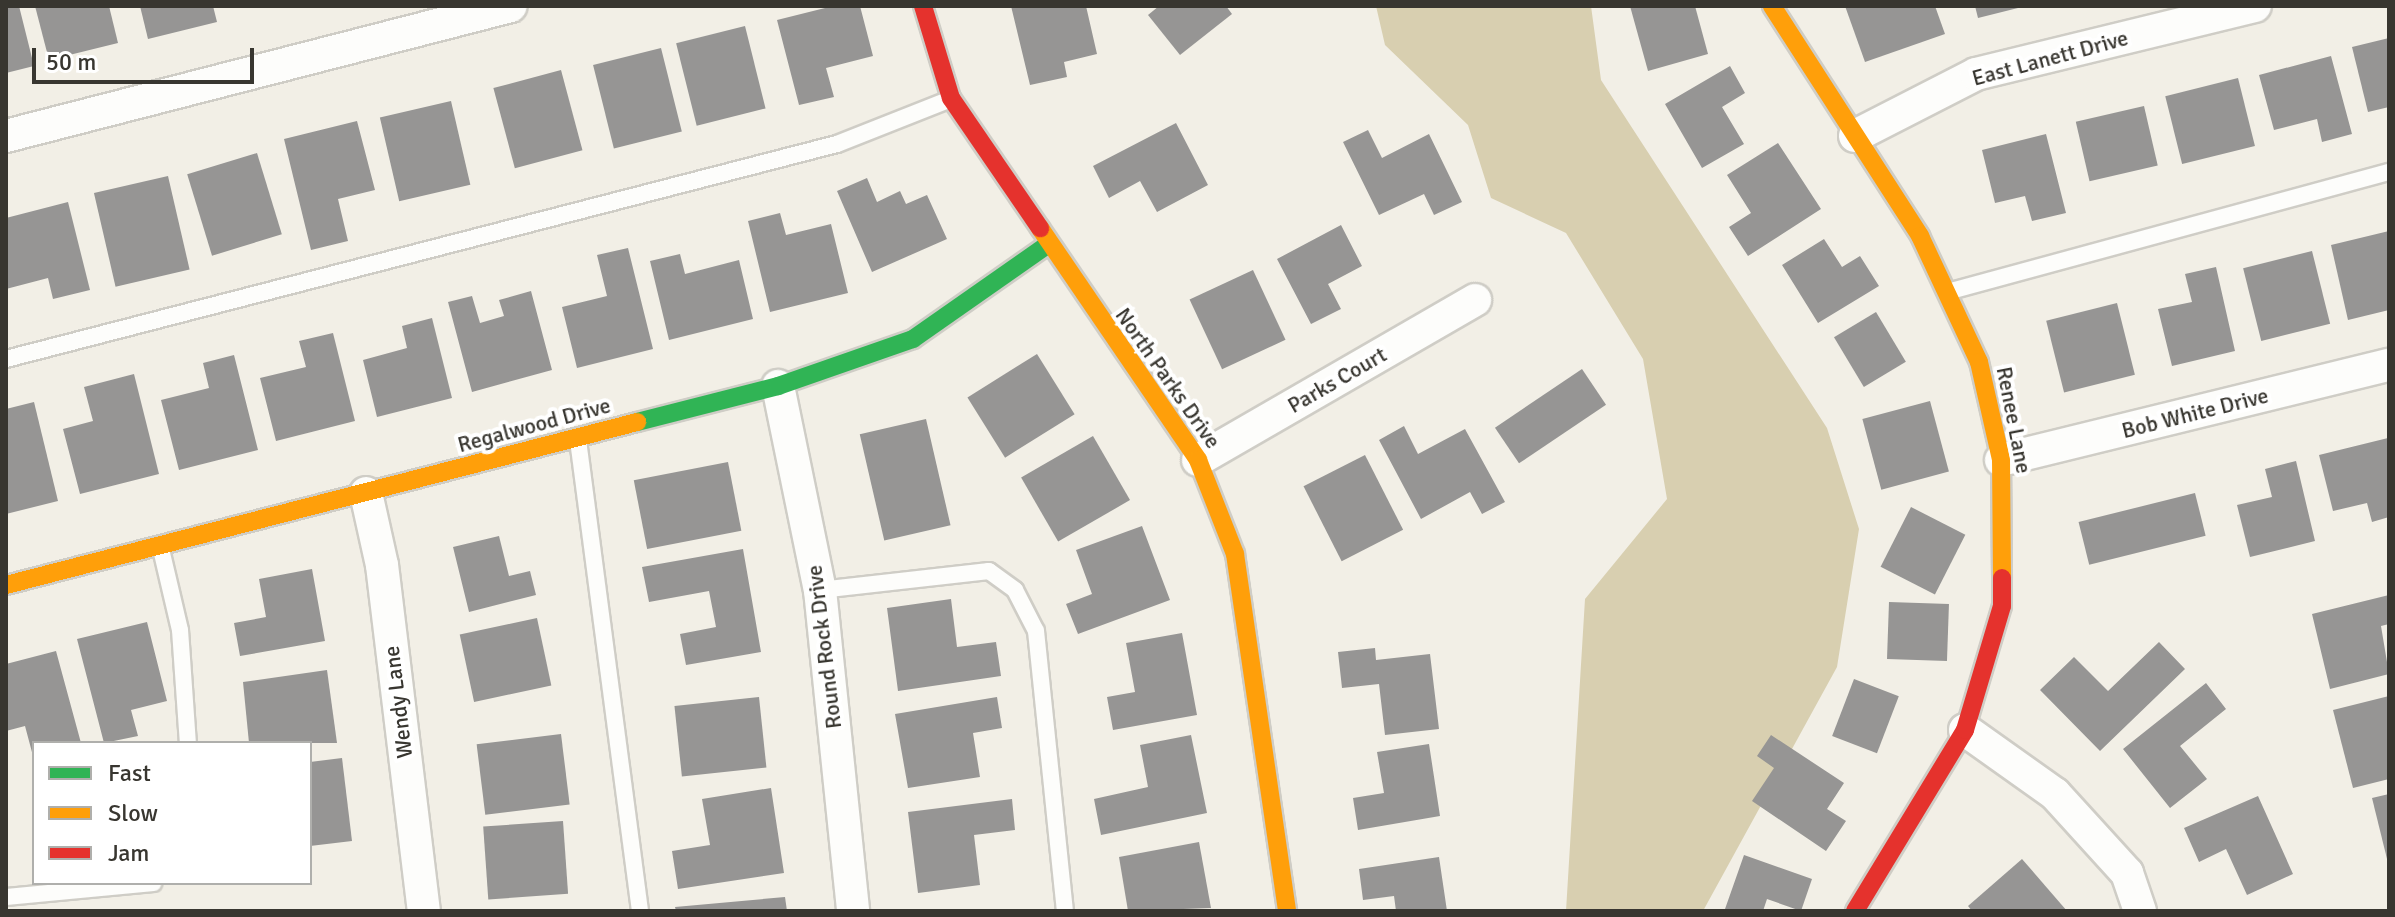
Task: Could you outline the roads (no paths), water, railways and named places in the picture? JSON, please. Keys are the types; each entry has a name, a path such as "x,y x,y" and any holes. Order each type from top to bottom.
{"street":[{"path":"6,136 511,6"},
{"name":"North Parks Drive","path":"923,6 951,98 1046,246 1198,460 1235,554 1287,911"},
{"name":"Renee Lane","path":"1772,6 1920,236 1979,362 2001,460 2002,606 1965,730 1855,911"},
{"name":"East Lanett Drive","path":"1855,136 1976,74 2255,6"},
{"name":"Regalwood Drive","path":"6,585 778,386 913,339 1046,246"},
{"name":"Parks Court","path":"1198,460 1475,300"},
{"name":"Bob White Drive","path":"2001,460 2389,365"},
{"name":"Round Rock Drive","path":"778,386 820,590 853,911"},
{"name":"Wendy Lane","path":"366,493 382,565 424,911"},
{"path":"1965,730 2055,794 2127,873 2140,911"}],"lane":[{"path":"6,359 837,144 951,98"},
{"path":"1946,292 2389,172"},
{"path":"578,438 640,911"},
{"path":"161,547 180,630 188,741"},
{"path":"820,590 931,572 989,571 1015,590 1036,631 1065,911"},
{"path":"6,897 132,885"}]}
